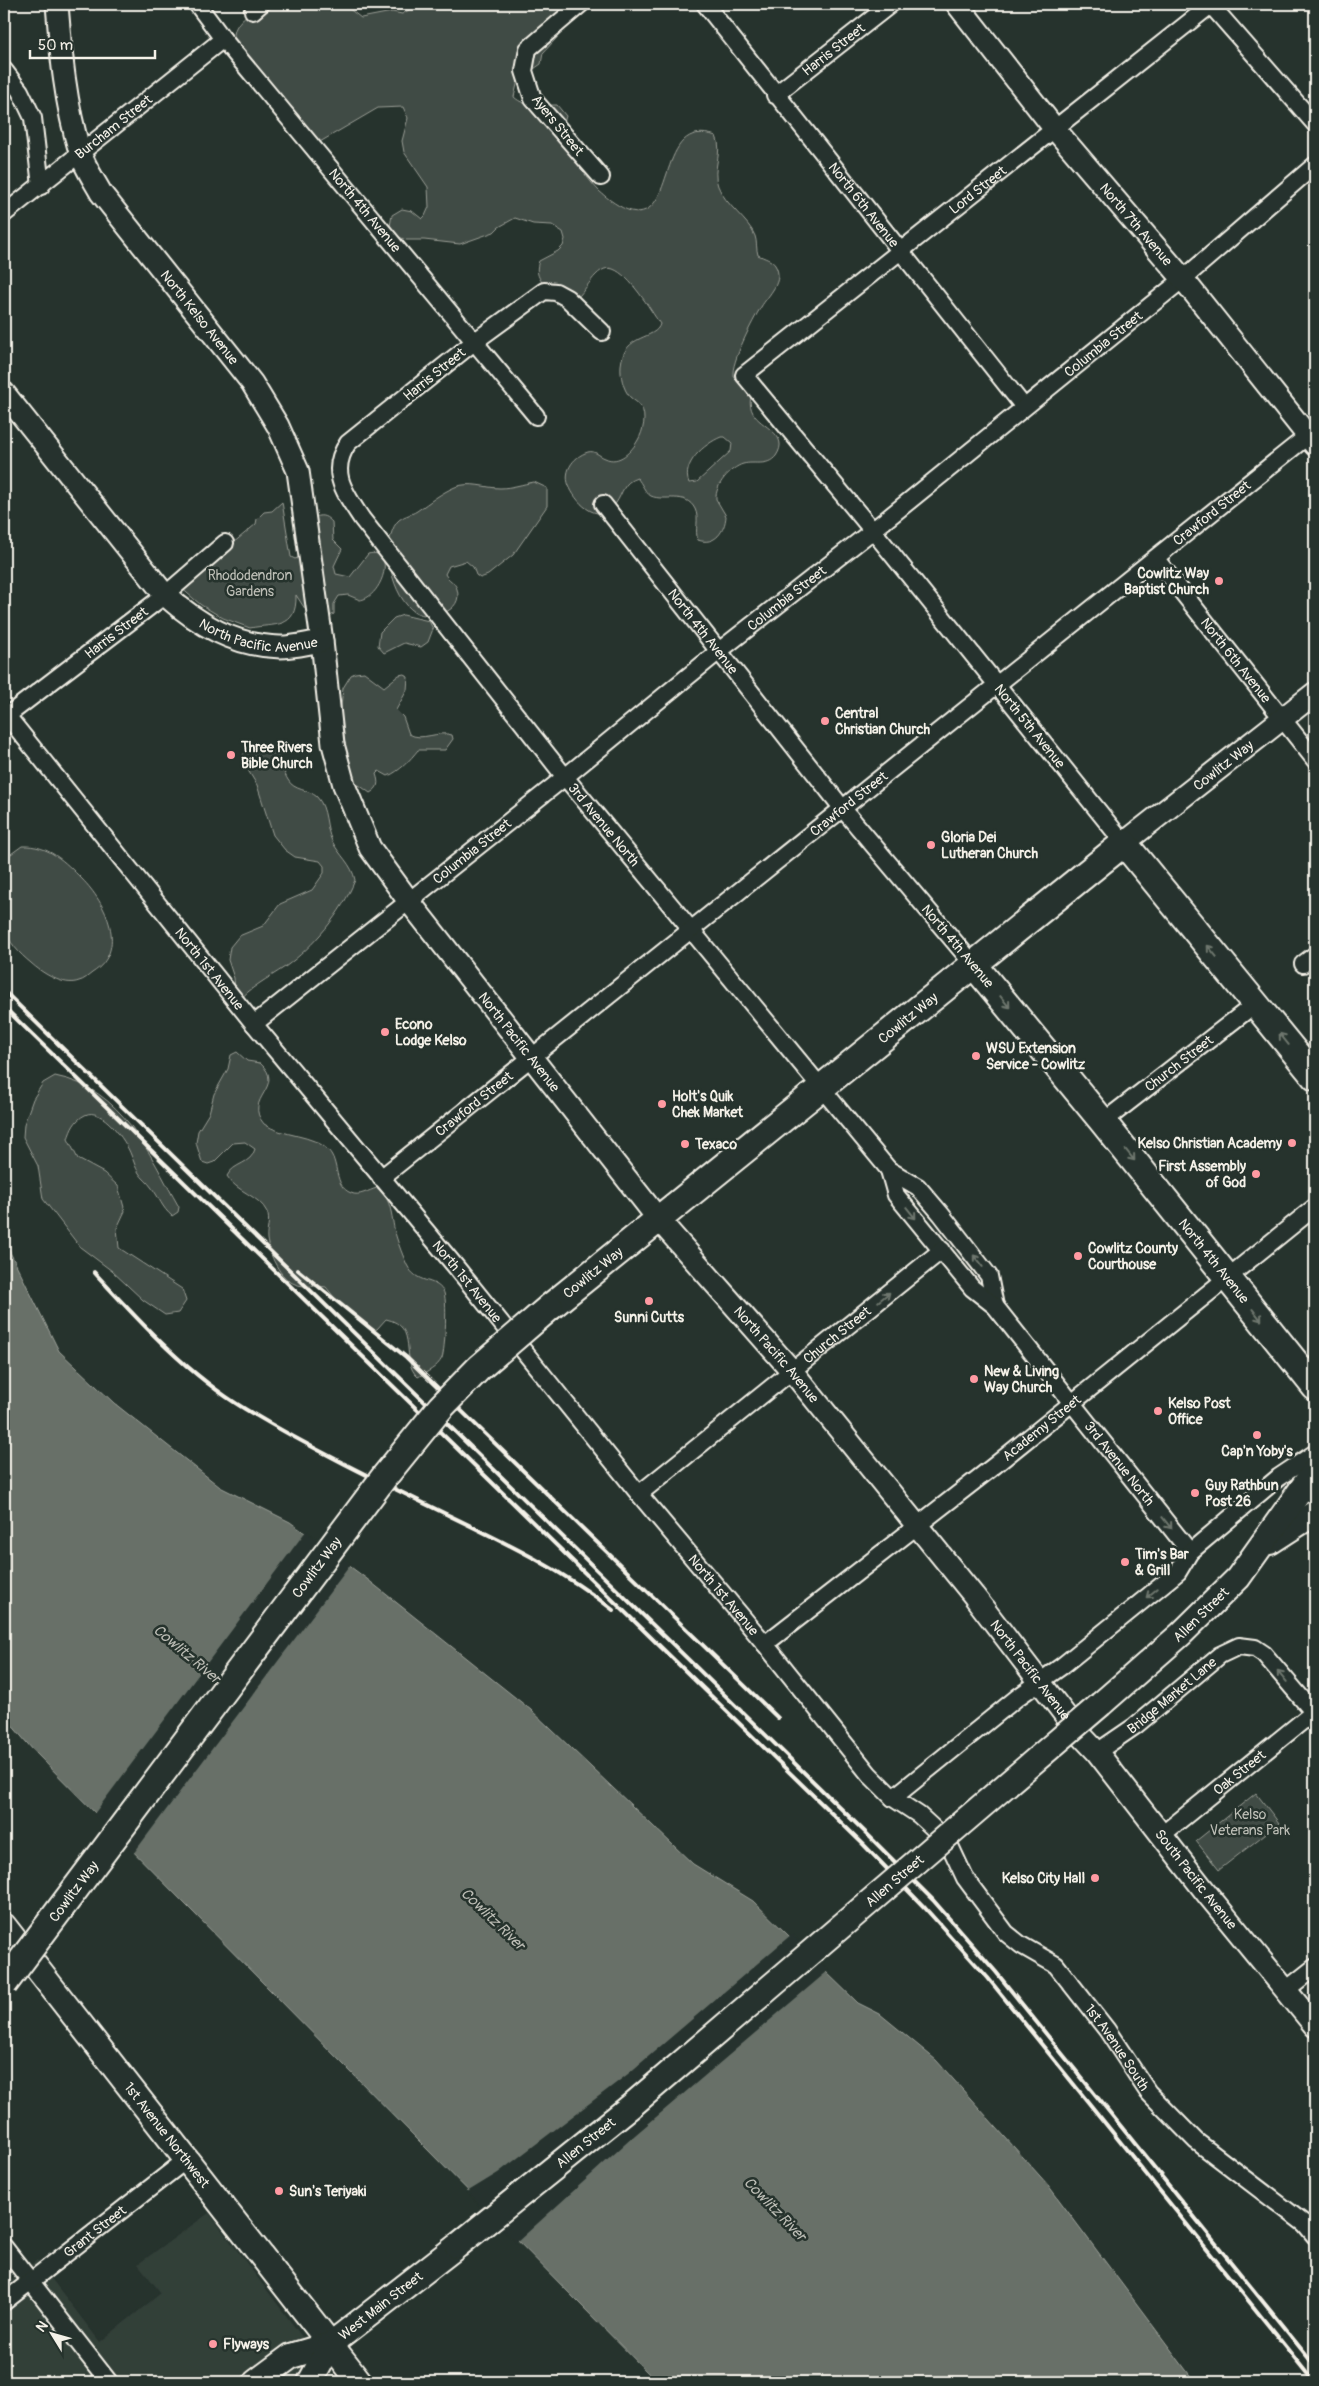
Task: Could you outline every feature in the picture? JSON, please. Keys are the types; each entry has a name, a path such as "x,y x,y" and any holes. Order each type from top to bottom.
{"main road":[{"name":"Cowlitz Way","path":"4,1984 385,1476 441,1407 479,1368 550,1307 1124,843"},
{"name":"North 5th Avenue","path":"1124,843 1315,1077"},
{"name":"North 4th Avenue","path":"974,964 1315,1387"},
{"name":"Allen Street","path":"449,2253 631,2106 1101,1704 1211,1606 1238,1578 1315,1470"},
{"path":"1260,1549 1315,1513"},
{"name":"1st Avenue Northwest","path":"4,1926 360,2382"},
{"name":"West Main Street","path":"310,2382 331,2344 449,2253"},
{"path":"256,2382 291,2356 331,2344"}],"street":[{"name":"North Kelso Avenue","path":"57,4 64,85 80,154 100,193 252,383 278,426 298,471 322,641"},
{"name":"North 4th Avenue","path":"197,4 223,39 536,416"},
{"name":"Ayers Street","path":"581,4 528,49 524,71 533,99 601,177"},
{"name":"North 6th Avenue","path":"705,4 775,95 901,250 1024,407"},
{"name":"Harris Street","path":"775,95 891,4"},
{"name":"North 7th Avenue","path":"957,4 1054,128 1183,279 1313,437"},
{"name":"Lord Street","path":"744,375 1211,4"},
{"path":"1211,4 1315,124"},
{"name":"Burcham Street","path":"4,214 223,39"},
{"path":"4,70 20,91 33,118 41,186"},
{"name":"Columbia Street","path":"254,1024 565,777 719,651 872,531 1183,279 1315,166"},
{"name":"Harris Street","path":"338,467 340,455 348,443 474,342 544,291 556,292 567,298 602,332"},
{"name":"North 5th Avenue","path":"744,375 1124,843"},
{"name":"North Pacific Avenue","path":"4,393 165,595 189,616 215,632 260,646 281,647 322,641 333,744 344,785 370,848 408,900 659,1220 792,1371 1040,1681 1078,1732"},
{"name":"Crawford Street","path":"381,1178 997,685 1313,437"},
{"name":"3rd Avenue North","path":"338,467 341,483 362,519 565,777 820,1089 889,1170 918,1187 941,1214 989,1276 995,1306"},
{"name":"North 4th Avenue","path":"603,504 843,809 974,964"},
{"name":"Harris Street","path":"5,715 165,595 225,543"},
{"name":"North 6th Avenue","path":"1156,559 1315,760"},
{"name":"Cowlitz Way","path":"1124,843 1315,693"},
{"name":"North 1st Avenue","path":"5,715 254,1024 456,1267 869,1774 893,1798 918,1815 944,1838"},
{"name":"Church Street","path":"1103,1122 1255,1004"},
{"name":"3rd Avenue North","path":"889,1170 896,1195 972,1288 995,1306 1190,1552"},
{"name":"Academy Street","path":"765,1644 1071,1403 1315,1207"},
{"name":"Church Street","path":"639,1494 942,1250"},
{"path":"893,1798 1018,1696 1062,1666 1178,1572 1190,1552 1280,1476 1315,1453"},
{"name":"Bridge Market Lane","path":"1097,1752 1135,1726 1220,1655 1232,1648 1247,1646 1255,1648 1264,1654 1315,1712"},
{"name":"Oak Street","path":"1163,1834 1315,1712"},
{"name":"South Pacific Avenue","path":"1078,1732 1097,1752 1163,1834 1208,1895 1315,2026"},
{"name":"1st Avenue South","path":"944,1838 951,1848 965,1878 1006,1933 1021,1945 1056,1966 1107,2030 1148,2092 1196,2141 1312,2225"},
{"path":"1286,1990 1315,1967"},
{"name":"Grant Street","path":"4,2302 186,2160"},
{"path":"4,2247 109,2382"}],"shaded area":[{"path":"209,2213 336,2382 4,2382 4,2285 37,2260 100,2342 161,2293 138,2264"}],"green space":[{"path":"259,4 343,4 361,18 392,12 402,14 409,10 407,4 580,4 563,31 543,53 541,64 518,80 514,97 519,101 529,104 557,105 566,116 563,140 571,156 599,191 614,203 631,211 646,210 656,201 675,153 684,140 697,134 716,136 719,148 716,180 721,193 752,230 756,238 758,255 772,262 778,271 777,282 757,313 739,351 735,361 733,376 753,386 750,403 751,410 777,436 780,442 780,448 776,456 769,461 765,463 743,464 733,469 724,478 716,494 716,499 726,516 724,527 718,536 709,541 698,540 696,513 691,504 681,499 651,496 637,478 629,482 616,503 610,510 603,513 590,511 578,501 570,488 567,477 568,471 577,458 588,452 595,452 610,460 624,456 638,440 644,424 643,411 630,397 624,386 621,365 623,355 628,347 640,338 653,333 660,324 633,285 619,272 607,268 596,275 573,301 558,302 541,280 537,270 539,261 558,251 563,246 565,239 563,232 552,225 533,224 515,218 494,232 460,244 406,240 395,235 390,226 392,215 402,209 412,211 422,219 429,207 428,187 404,152 402,141 408,118 403,107 378,108 313,146 260,80 235,40 235,29","holes":["721,437 725,437 732,443 731,451 697,482 689,483 687,476 691,462 708,444"]},
{"path":"534,482 547,488 547,506 513,555 488,575 480,578 476,575 473,567 466,561 449,566 445,574 456,587 458,597 456,604 445,613 422,615 407,605 395,583 389,556 389,543 392,532 399,520 417,511 445,492 461,485 504,488"},
{"name":"Rhododendron Gardens","path":"282,502 291,557 295,559 300,557 315,517 325,516 332,522 333,540 342,549 334,566 336,574 350,577 368,554 377,554 382,558 384,573 375,591 368,597 360,600 348,595 339,596 334,604 334,614 326,618 309,615 296,595 293,614 288,620 276,625 250,628 223,618 201,605 180,587 256,524 257,519 264,512 272,511"},
{"path":"403,615 429,621 433,629 428,642 421,647 404,643 384,653 378,646 380,632 394,618"},
{"path":"364,672 384,687 399,675 404,674 408,677 407,690 396,710 403,717 409,734 425,737 447,734 452,735 453,739 445,750 418,750 401,768 388,776 379,771 376,774 377,787 370,793 359,785 350,787 338,733 343,688 351,675"},
{"path":"261,745 273,750 291,784 314,794 321,802 332,841 351,869 355,880 335,917 306,950 285,967 253,988 236,1004 234,978 228,960 230,947 239,936 263,926 280,904 312,890 324,873 324,866 320,861 295,857 285,850 273,835 257,785 243,762 243,755 248,750"},
{"path":"22,846 40,848 62,860 91,889 105,913 110,926 109,952 103,963 83,980 67,982 47,975 11,943 4,927 2,913 4,859"},
{"path":"237,1052 247,1061 260,1063 267,1071 269,1079 258,1107 259,1115 264,1124 322,1145 332,1155 339,1179 345,1190 354,1194 361,1194 377,1188 386,1197 391,1210 396,1236 407,1265 416,1276 435,1284 445,1295 446,1313 443,1353 442,1358 435,1367 418,1377 410,1362 406,1336 403,1329 396,1323 386,1319 377,1329 371,1331 338,1302 326,1287 295,1284 280,1272 268,1245 269,1219 267,1212 259,1201 236,1186 227,1176 230,1171 250,1158 255,1149 245,1142 233,1143 214,1162 208,1164 202,1162 196,1143 198,1131 209,1113 214,1094 228,1069 231,1055"},
{"path":"55,1076 79,1083 99,1094 116,1109 144,1145 179,1207 178,1212 172,1216 166,1210 152,1188 139,1173 119,1134 106,1120 99,1115 92,1114 85,1115 76,1122 68,1139 78,1159 104,1173 118,1186 125,1211 117,1228 119,1248 182,1289 186,1301 178,1313 165,1315 143,1300 112,1271 80,1247 43,1199 38,1166 23,1137 24,1124 33,1099 43,1083"},
{"name":"Kelso Veterans Park","path":"1256,1793 1279,1823 1219,1870 1196,1841"}],"water":[{"name":"Cowlitz River","path":"4,1240 59,1351 114,1403 220,1487 290,1522 367,1579 531,1710 693,1864 753,1901 858,2003 880,2014 936,2060 1048,2185 1195,2382 657,2382 33,1750 4,1716"}],"pier":[{"path":"306,1531 351,1564 133,1854 94,1814"},
{"path":"792,1934 829,1970 635,2135 516,2243 467,2192 498,2173 628,2074"}],"railway":[{"path":"4,991 933,1900 996,1972 1315,2366"},
{"path":"4,1007 863,1844 925,1908 988,1978 1314,2382"},
{"path":"298,1270 406,1357 778,1718"},
{"path":"94,1272 165,1346 203,1380 245,1409 344,1464 490,1535 553,1569 613,1610"}],"place":[{"name":"Cowlitz Way Baptist Church","path":"1219,581"},
{"name":"Central Christian Church","path":"825,721"},
{"name":"Three Rivers Bible Church","path":"231,755"},
{"name":"Gloria Dei Lutheran Church","path":"931,845"},
{"name":"Econo Lodge Kelso","path":"385,1032"},
{"name":"WSU Extension Service - Cowlitz","path":"976,1056"},
{"name":"Holt's Quik Chek Market","path":"662,1104"},
{"name":"Kelso Christian Academy","path":"1292,1143"},
{"name":"Texaco","path":"685,1144"},
{"name":"First Assembly of God","path":"1256,1174"},
{"name":"Cowlitz County Courthouse","path":"1078,1256"},
{"name":"Sunni Cutts","path":"649,1301"},
{"name":"New & Living Way Church","path":"974,1379"},
{"name":"Kelso Post Office","path":"1158,1411"},
{"name":"Cap'n Yoby's","path":"1257,1435"},
{"name":"Guy Rathbun Post 26","path":"1195,1493"},
{"name":"Tim's Bar & Grill","path":"1125,1562"},
{"name":"Kelso City Hall","path":"1095,1878"},
{"name":"Sun's Teriyaki","path":"279,2191"},
{"name":"Flyways","path":"213,2344"}]}
